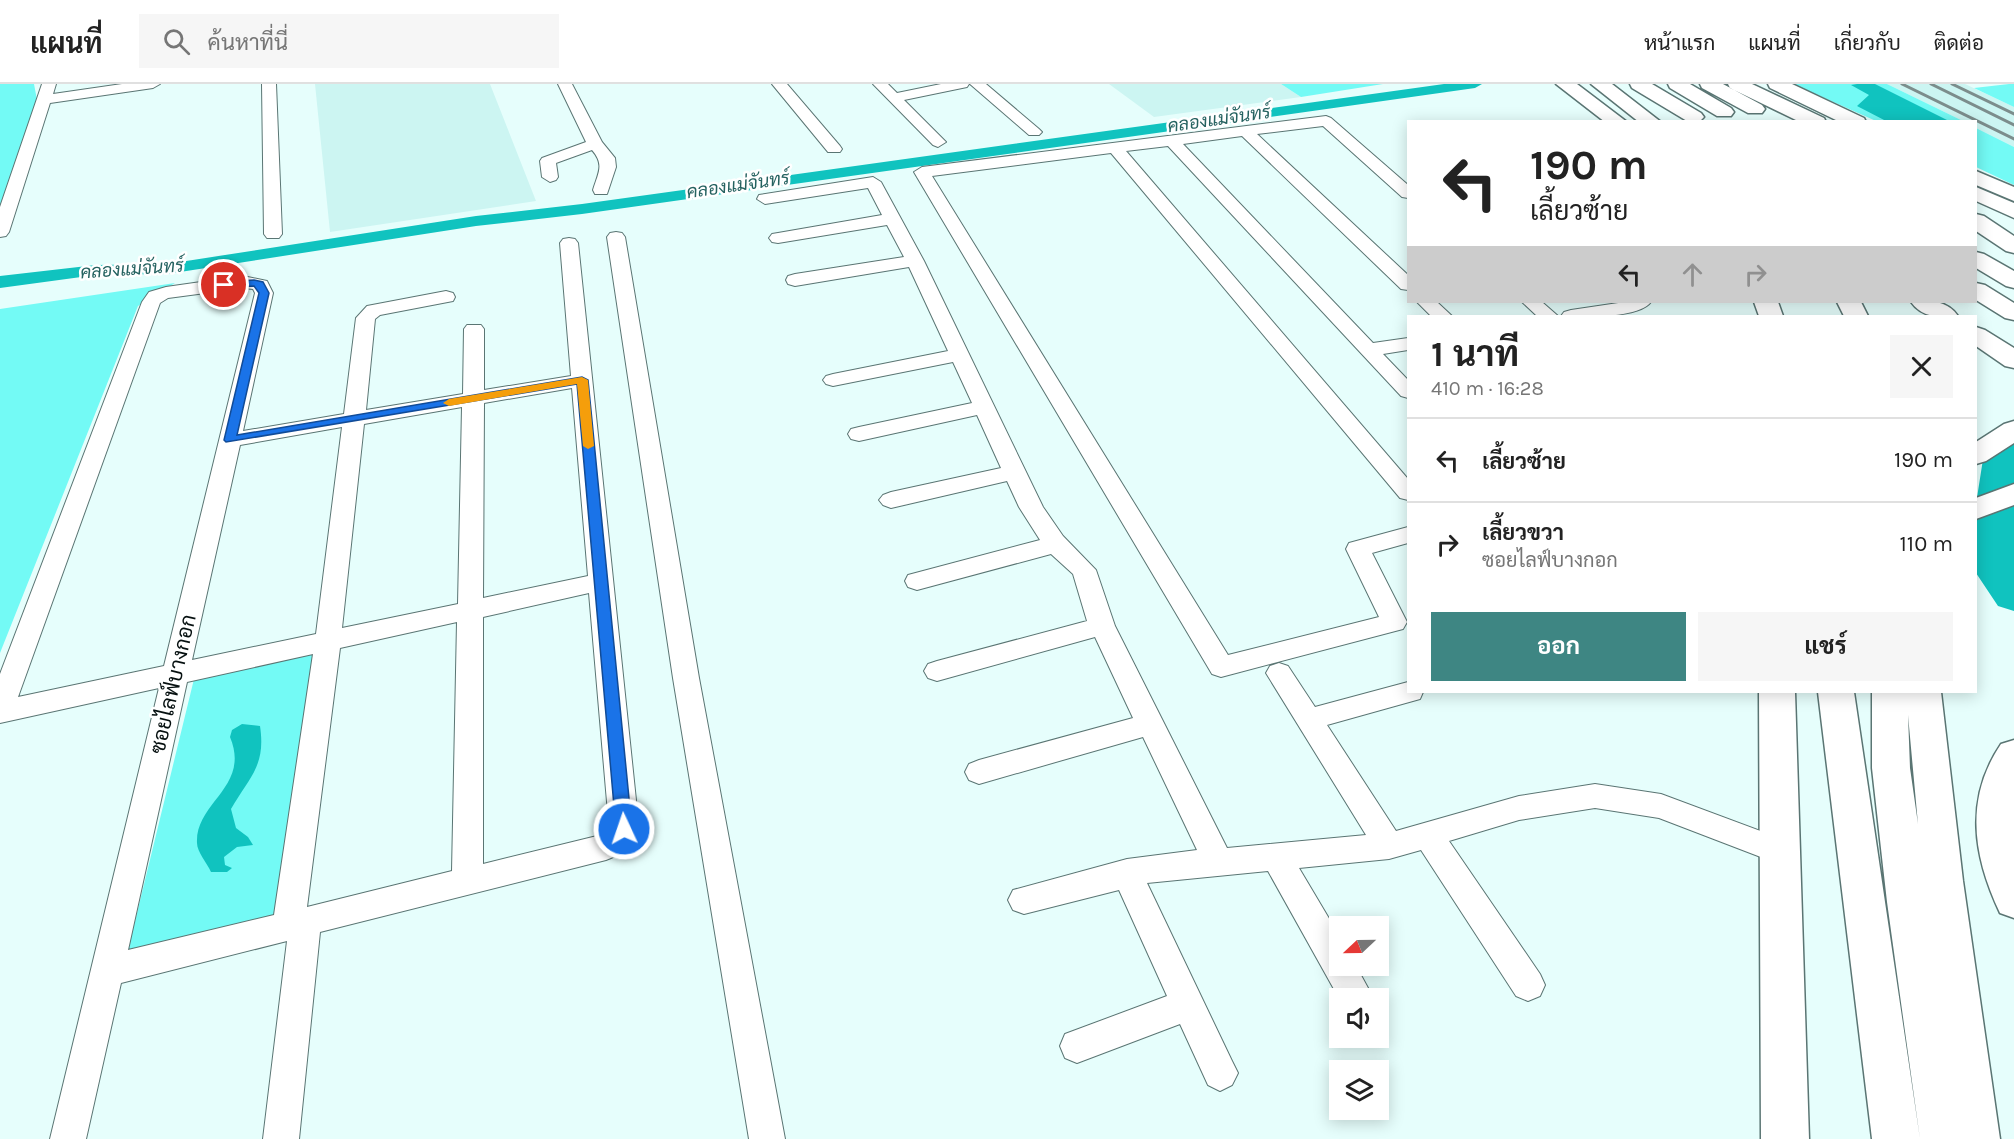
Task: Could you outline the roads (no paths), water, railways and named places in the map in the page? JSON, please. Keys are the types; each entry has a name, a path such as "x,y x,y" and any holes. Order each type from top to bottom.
{"main road":[{"path":"1565,84 1615,120"},
{"path":"1600,84 1649,120"},
{"path":"1639,84 1698,120"},
{"path":"1677,84 1738,120"},
{"path":"1709,84 1776,120"},
{"path":"1737,84 1813,120"},
{"path":"1777,84 1853,120"},
{"path":"1977,177 2014,195"},
{"path":"1977,193 2014,211"},
{"path":"1977,203 2014,222"},
{"path":"1977,221 2014,246"},
{"path":"1977,260 2014,281"},
{"path":"1977,291 2014,314"},
{"path":"1925,303 1944,315"},
{"path":"1977,336 2014,360"},
{"path":"1977,454 2014,430"},
{"path":"1977,509 2014,494"},
{"path":"1836,693 1896,1139"},
{"path":"1889,693 1893,779 1908,902 1944,1139"},
{"path":"1923,693 1943,881 1976,1139"},
{"path":"1777,709 1785,1139"},
{"path":"2014,755 2007,763 1996,800 1998,859 2014,900"}],"street":[{"path":"0,232 47,92 153,84"},
{"path":"268,84 273,234"},
{"path":"565,84 595,144 607,158 608,167 601,190"},
{"path":"779,84 834,149"},
{"path":"880,84 938,142"},
{"path":"894,98 962,84"},
{"path":"977,84 1034,132"},
{"path":"1407,193 1326,121 922,171 1221,667 1394,622 1358,549 1407,535"},
{"path":"1245,131 1407,284"},
{"path":"1170,140 1407,391"},
{"path":"550,177 548,161 595,144"},
{"path":"1114,147 1407,492"},
{"path":"765,199 873,182 915,261 1031,507 1054,545 1067,559 1084,570 1102,626 1218,862"},
{"path":"778,238 892,219"},
{"path":"616,237 686,678 767,1139"},
{"path":"106,971 606,847 624,829 569,243"},
{"path":"795,280 915,261"},
{"name":"ซอยไลฟ์บางกอก","path":"0,711 152,302 156,296 166,293 243,282 260,285 264,293 68,1139"},
{"path":"281,1139 297,924 366,318 369,313 446,297"},
{"path":"1427,303 1441,315"},
{"path":"1532,303 1547,315"},
{"path":"1577,315 1640,303"},
{"path":"467,882 474,328"},
{"path":"1369,350 1407,344"},
{"path":"833,380 959,355"},
{"path":"230,440 582,380"},
{"path":"859,434 985,407"},
{"path":"891,500 1015,472"},
{"path":"917,581 1054,545"},
{"path":"0,711 601,582"},
{"path":"937,670 1102,626"},
{"path":"1279,673 1389,846"},
{"path":"1309,719 1407,693"},
{"path":"980,771 1151,724"},
{"path":"1024,900 1153,868 1389,846 1519,808 1595,796 1661,806 1779,851"},
{"path":"1428,835 1528,985"},
{"path":"1277,856 1351,988"},
{"path":"1127,873 1220,1072"},
{"path":"1077,1046 1188,1005"}],"waterway":[{"name":"คลองแม่จันทร์","path":"0,282 96,270 167,269 476,221 582,209 1475,84"}],"railway":[{"path":"1902,84 1975,120"},
{"path":"1931,84 2014,125"},
{"path":"1952,84 2014,114"},
{"path":"1977,121 2014,139"}]}
